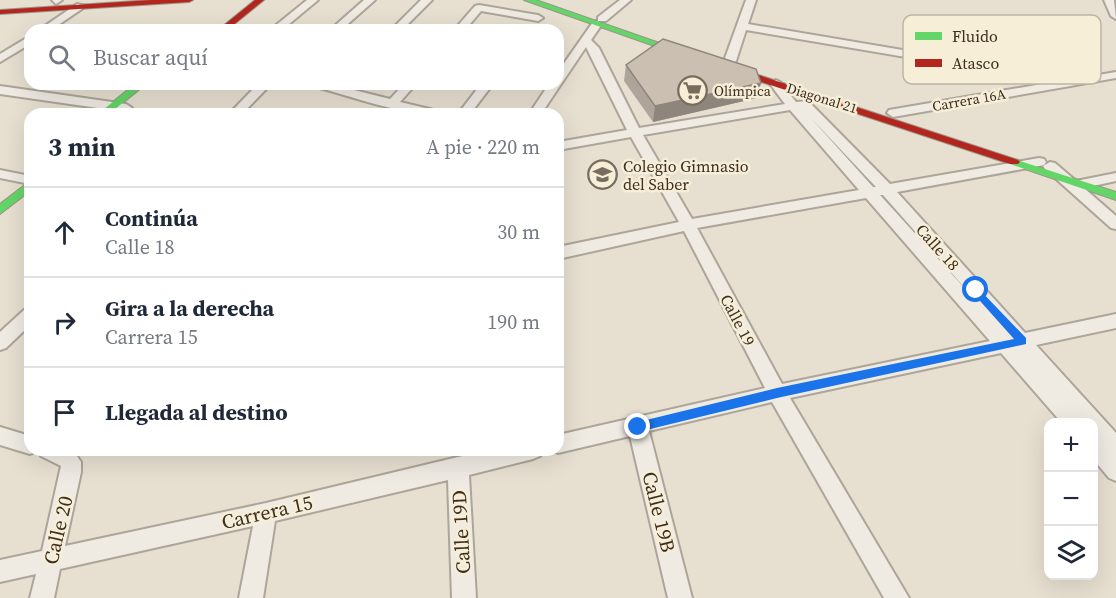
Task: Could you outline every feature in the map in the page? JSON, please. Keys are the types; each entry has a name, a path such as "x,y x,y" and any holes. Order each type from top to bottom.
{"main road":[{"path":"0,12 77,4 189,0"},
{"path":"216,24 245,0"},
{"path":"230,24 260,0"},
{"path":"528,0 547,3 698,54"},
{"path":"0,4 56,1 77,4"},
{"name":"Diagonal 21","path":"723,62 776,84 1038,164 1060,177 1116,188"},
{"name":"Diagonal 21","path":"723,62 893,113 1038,164 1116,196"},
{"path":"118,108 135,90"},
{"path":"120,108 147,90"},
{"path":"0,194 24,181"},
{"path":"0,210 24,183"}],"street":[{"path":"283,24 313,0"},
{"path":"342,24 370,0"},
{"path":"402,24 427,0"},
{"path":"564,71 600,22 626,0"},
{"path":"723,62 742,26 751,0"},
{"path":"1109,0 1116,16"},
{"path":"534,24 547,3"},
{"path":"45,24 77,4"},
{"path":"52,24 77,4"},
{"path":"464,24 479,8 538,18"},
{"path":"742,26 903,53"},
{"path":"0,53 24,38"},
{"name":"Calle 19","path":"585,40 594,48 635,133 688,225 777,393 897,598"},
{"path":"0,58 24,43"},
{"name":"Carrera 16A","path":"1101,78 1116,75"},
{"name":"Calle 18","path":"776,84 887,190 1014,343 1069,418"},
{"name":"Carrera 16A","path":"893,113 1062,84"},
{"path":"0,90 99,108"},
{"path":"241,108 259,90"},
{"path":"347,90 406,108"},
{"path":"392,105 405,90"},
{"path":"469,108 482,90"},
{"path":"539,108 551,90"},
{"path":"564,145 798,105 822,97"},
{"name":"Calle 18","path":"798,105 870,192 1116,447"},
{"path":"564,252 688,225 1038,164 1060,177 1116,224"},
{"path":"0,174 24,178"},
{"path":"1088,183 1116,177"},
{"path":"0,344 24,321"},
{"path":"564,443 777,393 1116,321"},
{"name":"Calle 19B","path":"638,427 680,598"},
{"path":"0,436 24,443"},
{"path":"1098,451 1116,471"},
{"name":"Calle 20","path":"42,598 71,472 71,462 65,456"},
{"name":"Carrera 15","path":"0,571 266,513 505,456"},
{"name":"Calle 19D","path":"459,466 464,598"},
{"path":"251,598 266,513"}],"building":[{"name":"Olímpica","path":"663,39 756,69 761,83 655,106 626,65"}],"traffic: fast":[{"path":"528,0 683,53"},
{"path":"111,108 133,90"},
{"path":"1014,162 1116,196"},
{"path":"0,210 24,190"}],"traffic: jam":[{"path":"0,12 189,0"},
{"path":"230,24 260,0"},
{"path":"731,69 1014,162"}],"place":[{"name":"Olímpica","path":"693,91"},
{"name":"Colegio Gimnasio del Saber","path":"602,175"}],"route":[{"path":"638,427 777,393 1022,341 976,290"}]}
